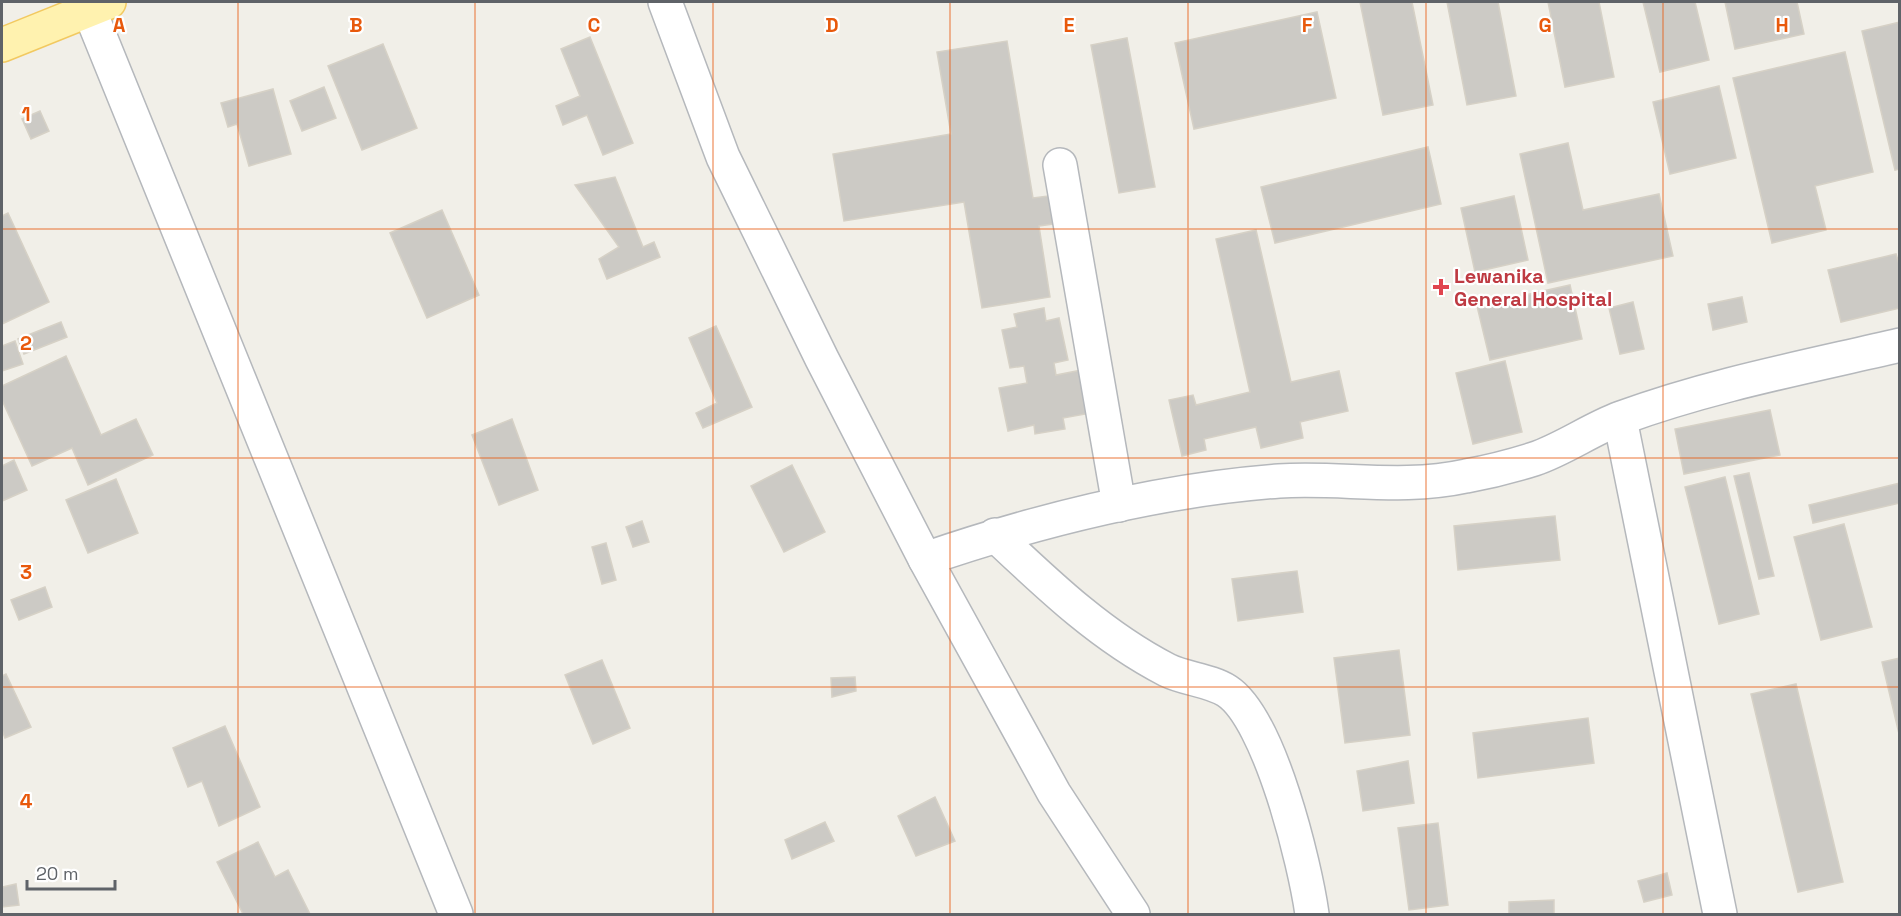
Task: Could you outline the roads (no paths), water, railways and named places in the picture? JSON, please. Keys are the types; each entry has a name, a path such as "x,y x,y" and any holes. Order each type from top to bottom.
{"main road":[{"path":"2,45 95,4"}],"street":[{"path":"665,2 723,157 822,359 925,559 1054,793 1133,915"},
{"path":"95,4 456,915"},
{"path":"1059,165 1119,505"},
{"path":"925,559 995,535 1119,505 1217,486 1302,479 1383,485 1463,477 1535,458 1620,419 1731,384 1899,345"},
{"path":"1620,419 1699,803 1716,911"},
{"path":"995,535 1074,608 1114,638 1168,671 1228,691 1262,738 1289,813 1312,915"}],"place":[{"name":"Lewanika General Hospital","path":"1441,287"}]}
